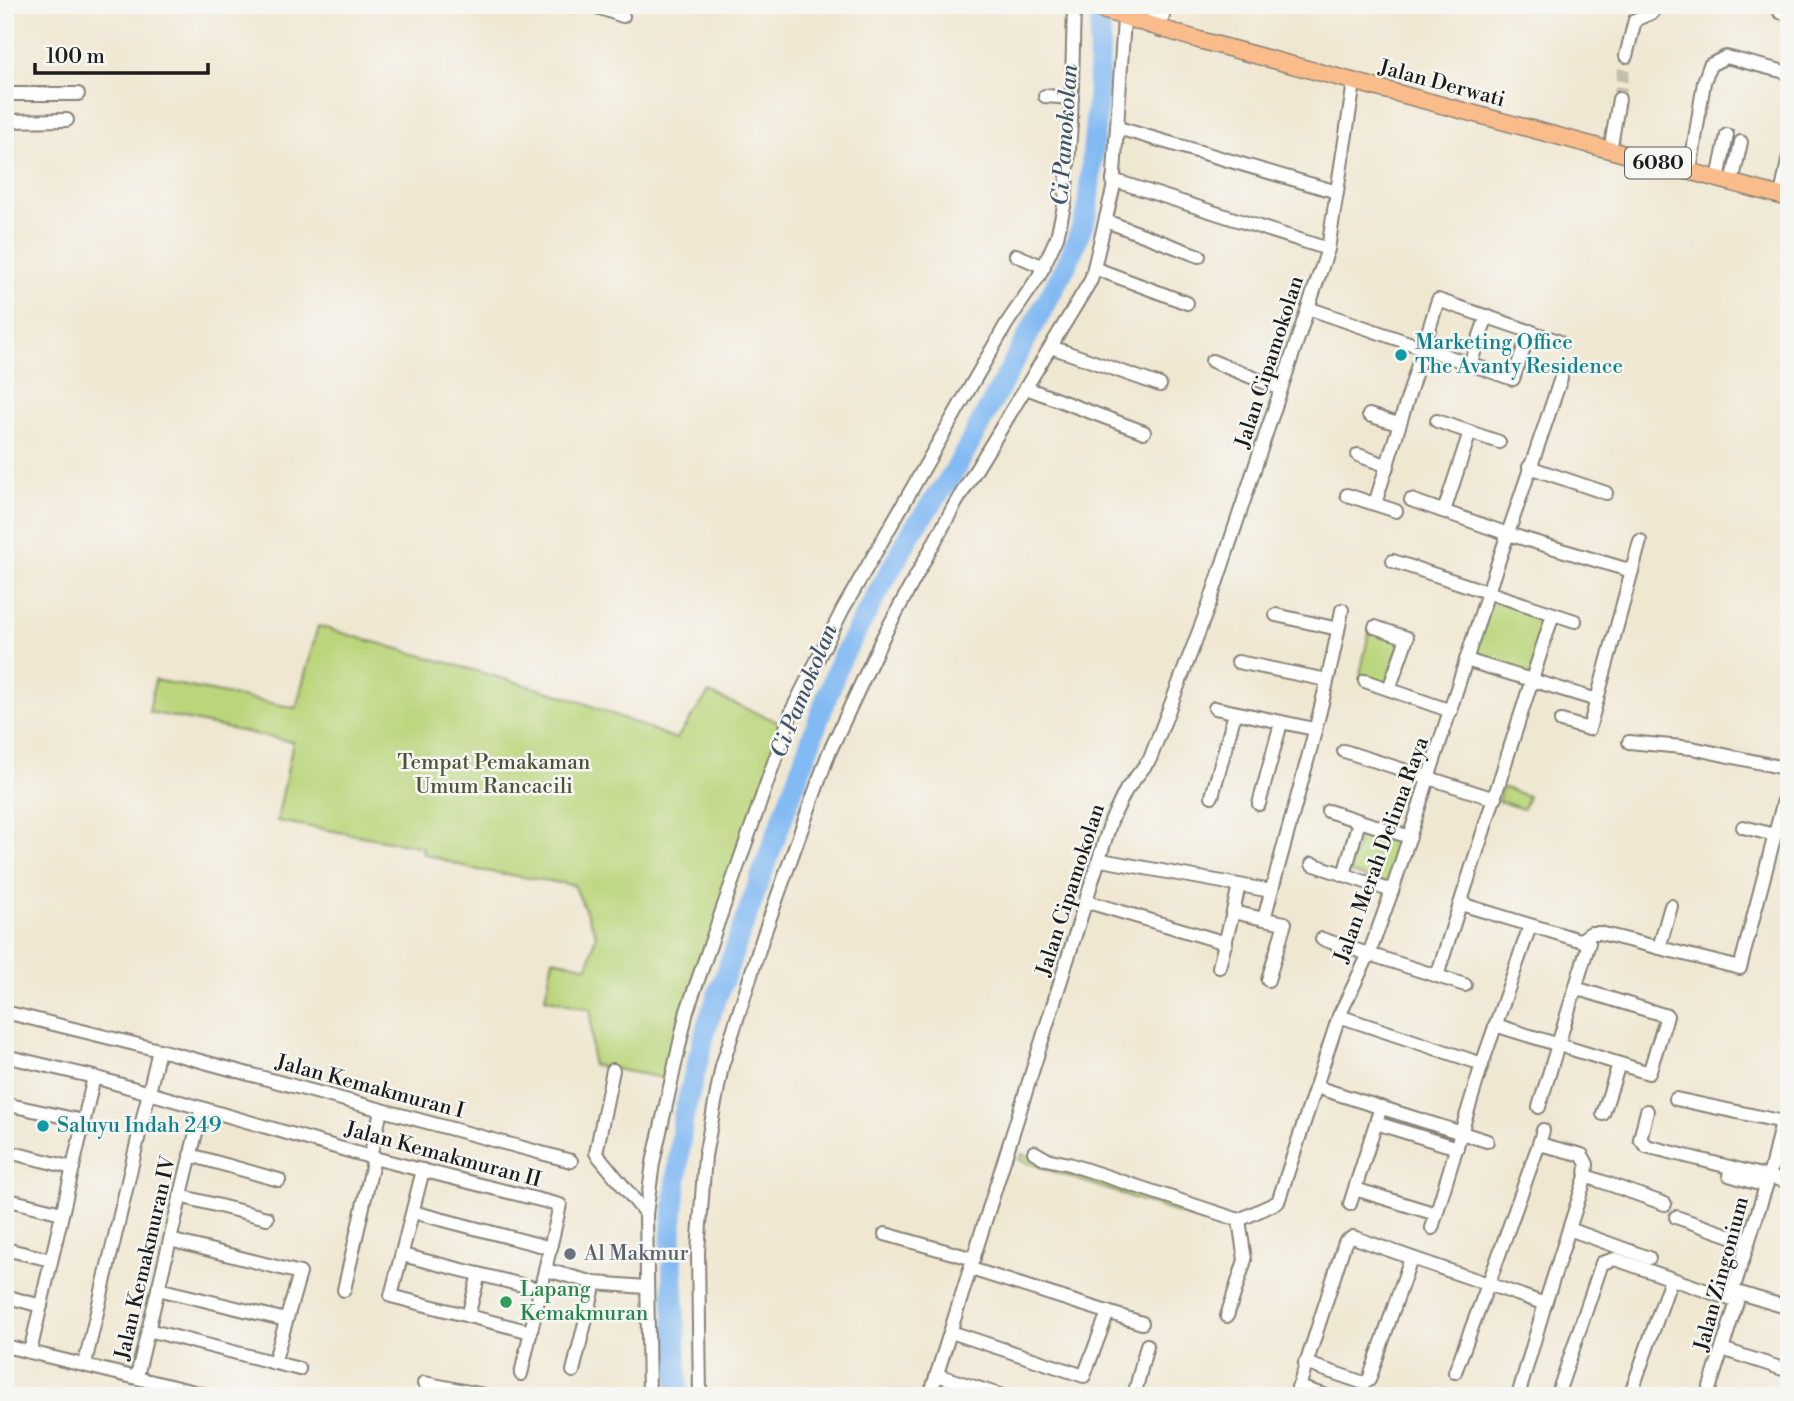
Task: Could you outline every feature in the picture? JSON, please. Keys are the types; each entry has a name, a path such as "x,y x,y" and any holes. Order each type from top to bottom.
{"main road":[{"name":"Jalan Derwati","path":"1086,5 1155,28 1785,197"}],"street":[{"path":"649,1396 639,1287 646,1214 653,1163 687,1011 793,708 843,609 1044,267 1057,237 1065,202 1072,98 1073,5"},
{"path":"1154,5 1155,28"},
{"path":"1155,28 1165,5"},
{"path":"1626,56 1635,20 1653,12 1656,5"},
{"path":"1778,5 1780,12 1789,15"},
{"path":"599,6 623,16"},
{"path":"700,1396 698,1252 705,1156 722,1066 759,950 828,755 878,649 954,506 1084,295 1107,221 1113,180 1118,128 1120,17"},
{"path":"1689,171 1704,82 1710,65 1727,57 1789,73"},
{"name":"Jalan Cipamokolan","path":"930,1396 1010,1143 1093,904 1106,861 1116,805 1150,759 1175,695 1209,605 1328,248 1337,192 1361,84"},
{"path":"5,93 78,94"},
{"path":"1045,96 1072,98"},
{"path":"1610,151 1619,99"},
{"path":"5,121 67,120"},
{"path":"1118,128 1337,192"},
{"path":"1725,181 1727,135"},
{"path":"1725,181 1741,142"},
{"path":"1785,197 1789,156"},
{"path":"1113,180 1328,248"},
{"path":"1107,221 1199,256"},
{"path":"1016,255 1044,267"},
{"path":"1094,268 1187,303"},
{"path":"1375,504 1438,300 1558,341"},
{"path":"1308,308 1513,379 1530,331"},
{"path":"1470,364 1486,316"},
{"path":"1051,347 1160,385"},
{"path":"1212,361 1281,389"},
{"name":"Jalan Merah Delima Raya","path":"1239,1220 1278,1202 1339,1016 1369,954 1392,891 1529,467 1561,378"},
{"path":"1026,388 1144,432"},
{"path":"1368,415 1398,424"},
{"path":"1437,421 1499,442"},
{"path":"1444,511 1470,432"},
{"path":"1358,455 1388,466"},
{"path":"1529,467 1606,493"},
{"path":"1347,495 1396,511"},
{"path":"1411,500 1508,534 1632,571"},
{"path":"1561,721 1589,729 1640,541"},
{"path":"1393,561 1575,621"},
{"path":"1264,919 1327,680 1342,610"},
{"path":"1437,976 1553,614"},
{"path":"1276,615 1338,629"},
{"path":"1375,627 1408,638 1389,689"},
{"path":"1466,660 1597,700"},
{"path":"1238,662 1327,680"},
{"path":"1365,681 1451,711"},
{"path":"1215,708 1314,729"},
{"path":"1212,796 1236,713"},
{"path":"1259,804 1281,723"},
{"path":"1629,741 1692,748 1789,769"},
{"path":"1344,751 1494,799"},
{"path":"1581,940 1591,933 1600,933 1740,968 1789,781"},
{"path":"1328,811 1410,837"},
{"path":"1343,875 1359,821"},
{"path":"1743,827 1775,835"},
{"path":"1106,861 1271,891"},
{"path":"1312,864 1392,891"},
{"path":"1219,967 1239,885"},
{"path":"1093,904 1226,943"},
{"path":"1461,904 1589,943 1539,1107"},
{"path":"1659,948 1671,906"},
{"path":"1233,912 1285,923 1268,980"},
{"path":"1432,1228 1482,1064 1530,926"},
{"path":"1322,939 1465,985"},
{"path":"1495,1025 1649,1073 1667,1016 1575,988"},
{"name":"Jalan Kemakmuran I","path":"5,1012 159,1050 571,1161"},
{"path":"1339,1016 1482,1064"},
{"path":"85,1363 159,1050"},
{"name":"Jalan Kemakmuran II","path":"5,1056 93,1077 372,1157 560,1205 521,1374"},
{"path":"1604,1114 1619,1064"},
{"path":"613,1070 596,1153 646,1214"},
{"path":"30,1352 93,1077"},
{"path":"1316,1087 1488,1141"},
{"path":"1676,1099 1786,1122"},
{"path":"5,1104 83,1121"},
{"path":"1350,1204 1381,1107"},
{"name":"Jalan Kemakmuran IV","path":"137,1376 202,1108"},
{"path":"344,1290 380,1111"},
{"path":"1647,1111 1640,1139 1646,1146 1702,1160 1767,1182 1789,1182"},
{"name":"Jalan Zingonium","path":"1707,1396 1737,1302 1733,1290 1786,1122"},
{"path":"1376,1123 1457,1148"},
{"path":"1455,1372 1543,1130"},
{"path":"1010,1143 1239,1220 1245,1261 1227,1316"},
{"path":"1518,1396 1586,1176 1587,1164 1582,1155 1539,1144"},
{"path":"5,1152 73,1168"},
{"path":"190,1155 279,1180"},
{"path":"423,1170 391,1296 531,1332"},
{"path":"1586,1176 1665,1204"},
{"path":"1355,1189 1436,1214"},
{"path":"180,1196 267,1218"},
{"path":"5,1199 62,1213"},
{"path":"413,1212 551,1248"},
{"path":"1676,1217 1748,1242"},
{"path":"1569,1229 1649,1258"},
{"path":"885,1234 1142,1323"},
{"path":"1327,1396 1297,1392 1346,1240 1353,1237 1545,1304"},
{"path":"170,1240 300,1272 274,1363"},
{"path":"5,1249 51,1261"},
{"path":"402,1255 542,1290"},
{"path":"1305,1363 1364,1383 1368,1380 1411,1258"},
{"path":"1557,1396 1602,1263 1615,1259 1730,1299 1740,1293 1789,1308"},
{"path":"546,1270 595,1283 639,1287"},
{"path":"468,1316 479,1274"},
{"path":"1630,1396 1671,1279"},
{"path":"573,1371 595,1283"},
{"path":"158,1289 286,1320"},
{"path":"5,1296 41,1306"},
{"path":"951,1332 1084,1376 1108,1312"},
{"path":"148,1331 299,1369"},
{"path":"1134,1396 1147,1345"},
{"path":"5,1346 85,1363 211,1396"},
{"path":"1722,1349 1789,1371"},
{"path":"937,1375 1003,1396"},
{"path":"424,1383 489,1396"}],"green space":[{"path":"1490,596 1550,615 1530,676 1471,657"},
{"name":"Tempat Pemakaman Umum Rancacili","path":"318,626 571,698 676,739 709,693 783,724 669,1079 592,1065 591,1010 545,998 553,959 588,967 596,934 574,885 472,869 422,853 423,847 277,821 293,742 149,712 155,680 296,708"},
{"path":"1370,628 1402,639 1387,684 1360,674"},
{"path":"1502,787 1528,796 1523,809 1498,801"},
{"path":"1363,827 1405,841 1390,886 1348,872"},
{"path":"1022,1154 1233,1224 1231,1231 1019,1160"}],"waterway":[{"name":"Ci Pamokolan","path":"678,1396 671,1236 683,1118 708,1022 840,661 912,531 953,474 1068,262 1087,214 1098,93 1101,5"}],"tunnel":[{"path":"1619,99 1626,56"}],"place":[{"name":"Marketing Office The Avanty Residence","path":"1401,355"},
{"name":"Saluyu Indah 249","path":"43,1126"},
{"name":"Al Makmur","path":"570,1254"},
{"name":"Lapang Kemakmuran","path":"506,1302"}]}
